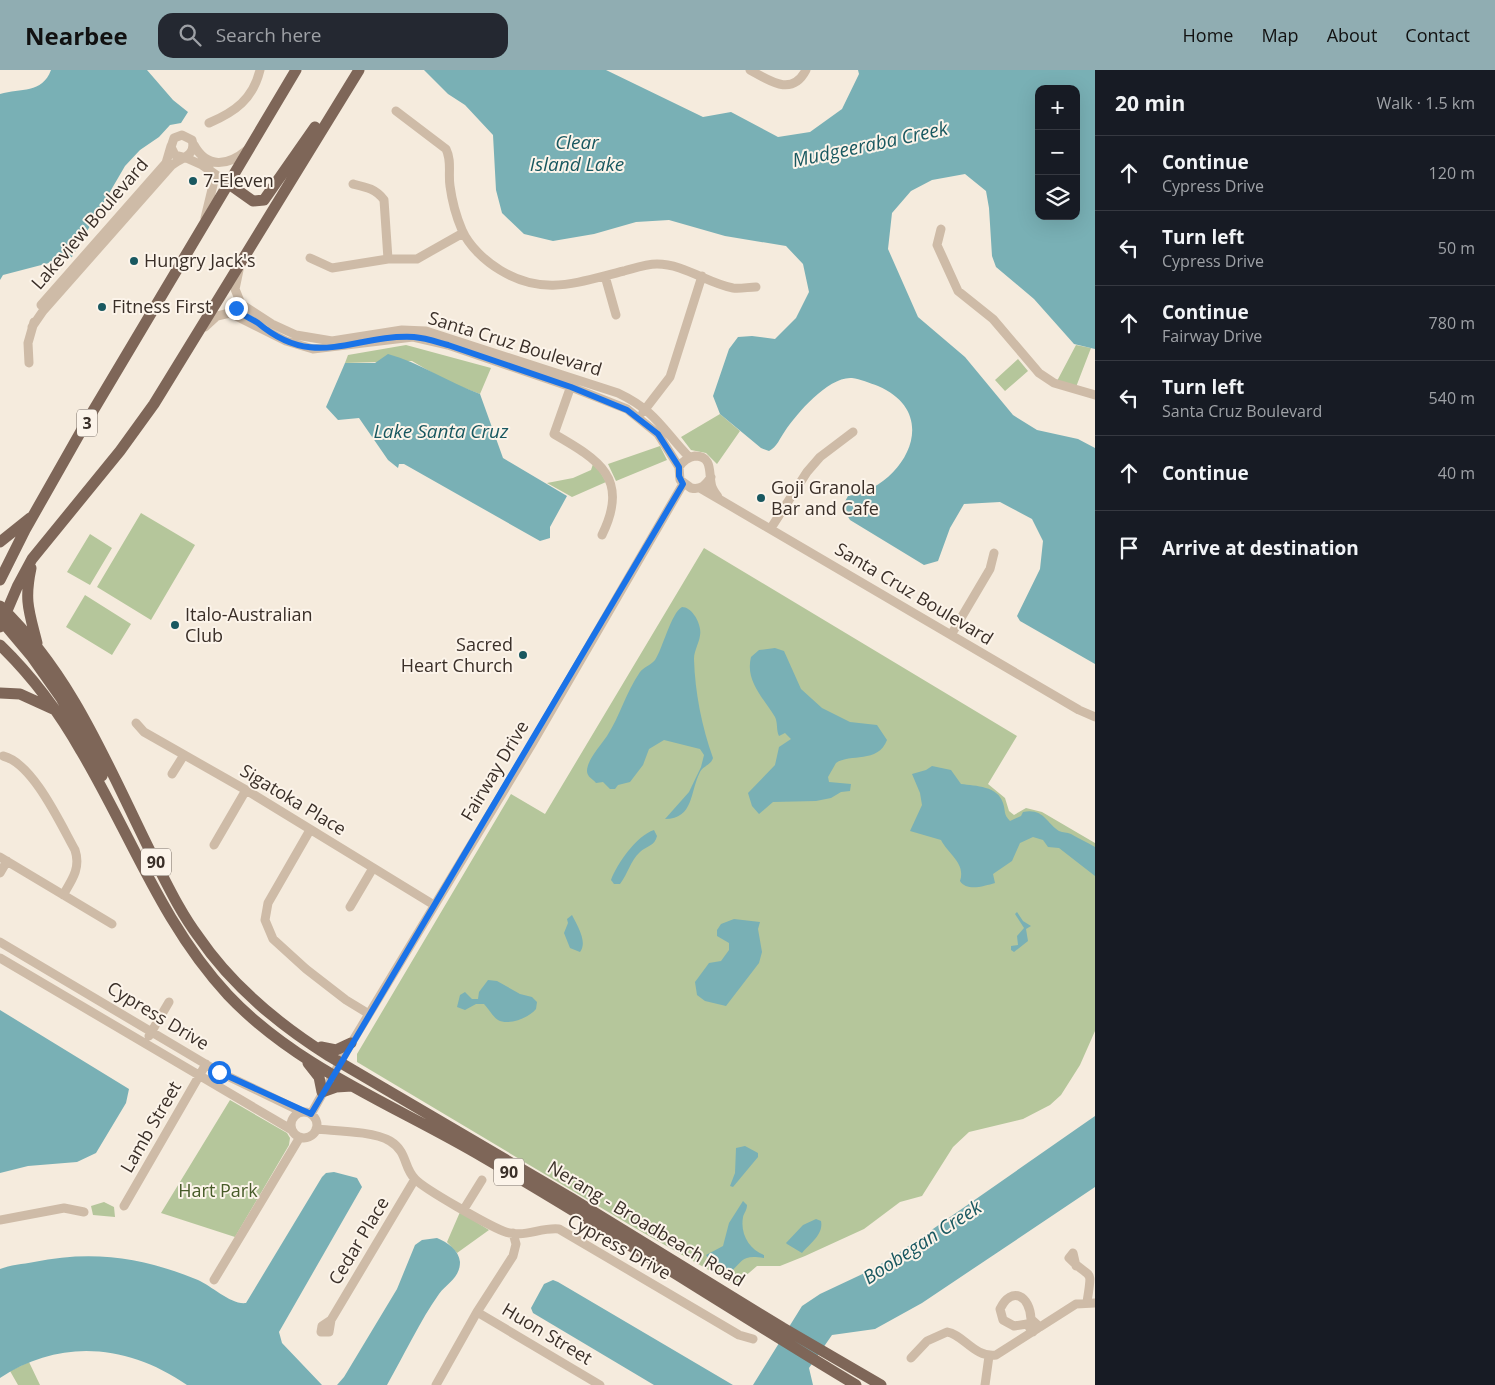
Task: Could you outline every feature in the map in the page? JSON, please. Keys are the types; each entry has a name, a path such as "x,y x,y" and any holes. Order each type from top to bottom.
{"main road":[{"name":"3","path":"0,580 33,516 296,70"},
{"path":"229,184 254,201 260,202 267,198 318,123 359,70"},
{"path":"104,792 101,771 61,698 2,617 32,559 137,428 198,334 359,70"},
{"path":"0,542 33,516"},
{"path":"32,559 27,604 38,646"},
{"name":"Nerang - Broadbeach Road","path":"2,617 38,646 79,706 178,905 198,937 248,995 307,1042 563,1193 780,1333"},
{"name":"90","path":"0,645 55,710"},
{"path":"0,693 20,694 55,710"},
{"name":"Nerang - Broadbeach Road","path":"55,710 104,792 166,911 199,961 243,1009 302,1055 354,1086 485,1158 780,1333 821,1358 856,1385"},
{"path":"307,1042 332,1050 351,1043"},
{"path":"302,1055 319,1077 322,1092 336,1087 354,1086"},
{"name":"Nerang - Broadbeach Road","path":"821,1358 881,1385"}],"street":[{"path":"209,123 230,114 244,102 254,88 260,70"},
{"path":"750,70 780,85 789,86 797,82 806,70"},
{"path":"396,111 446,149 450,157 450,184 453,204 463,233 487,262 511,277 531,284 563,286 646,265 658,264 671,266 733,288 756,287"},
{"path":"229,184 210,170 174,154 171,144 175,137 184,135 190,138 203,158 219,164 234,160 251,147"},
{"name":"Lakeview Boulevard","path":"29,362 28,343 32,327 58,290 158,176 168,159 171,144"},
{"path":"183,157 191,153 194,145"},
{"name":"Lakeview Boulevard","path":"158,176 183,157"},
{"path":"202,230 214,183 210,170"},
{"path":"353,184 372,189 379,193 384,200 388,259"},
{"path":"941,229 937,245 958,291 993,319 1040,373 1054,383 1095,396"},
{"path":"310,258 332,268 388,259 417,259 463,233"},
{"path":"242,260 235,290 238,300 245,307"},
{"path":"605,276 616,315"},
{"path":"639,417 670,377 702,276"},
{"path":"245,307 239,306 236,310 266,331"},
{"name":"Santa Cruz Boulevard","path":"245,307 303,342"},
{"name":"Santa Cruz Boulevard","path":"198,334 214,317 228,313 239,316 266,331 324,349 402,338 422,338 573,383 618,393 646,408 689,457"},
{"path":"573,383 554,434 588,453 602,466 610,483 613,501 610,517 602,535"},
{"name":"Santa Cruz Boulevard","path":"573,383 639,417 658,434 679,467"},
{"path":"771,528 807,472 820,457 853,432"},
{"path":"711,477 700,488 691,488 683,484 679,476 679,467 689,457 698,456 706,460 711,468 712,488 719,497"},
{"name":"Fairway Drive","path":"333,1074 517,769 683,484"},
{"name":"Santa Cruz Boulevard","path":"700,488 719,497 1079,710 1095,717"},
{"path":"951,635 990,569 994,553"},
{"name":"Sigatoka Place","path":"136,723 144,732 246,790 434,905"},
{"path":"172,774 184,754"},
{"path":"3,756 18,764 30,776 75,850 78,859 77,870 63,895"},
{"path":"214,845 246,790"},
{"path":"310,830 268,903 265,920 273,939 306,969 346,1000 369,1014"},
{"path":"0,873 3,859 112,924"},
{"path":"350,906 373,868"},
{"name":"Cypress Drive","path":"0,942 206,1064 306,1113"},
{"name":"Cypress Drive","path":"0,958 292,1130"},
{"path":"145,1043 169,1002"},
{"name":"Lamb Street","path":"124,1206 206,1064"},
{"path":"306,1113 316,1120 316,1129 308,1137 300,1137 292,1130 292,1118 306,1113 333,1074"},
{"path":"316,1129 378,1137 390,1141 404,1153 415,1179"},
{"path":"214,1280 300,1137"},
{"name":"Cypress Drive","path":"415,1179 504,1232 528,1234 548,1228 559,1229 739,1335 753,1339"},
{"name":"Cedar Place","path":"331,1320 415,1179"},
{"path":"464,1209 482,1180"},
{"path":"0,1220 64,1208 84,1212"},
{"path":"436,1385 477,1312 514,1256 516,1244 513,1233"},
{"path":"911,1358 926,1341 941,1333 952,1333 973,1348 989,1356 1003,1352 1076,1304 1091,1303 1091,1278 1089,1273 1076,1266"},
{"path":"1014,1296 1023,1297 1030,1305 1031,1319 1037,1330 1027,1324 1014,1326 1004,1320 1000,1309 1005,1300 1014,1296"},
{"name":"Huon Street","path":"477,1312 600,1385"},
{"path":"985,1385 989,1356"}],"green space":[{"path":"406,345 491,368 480,394 448,382 412,361 345,363 348,355"},
{"path":"1076,345 1091,348 1076,387 1057,381"},
{"path":"1018,359 1028,371 1005,391 995,380"},
{"path":"720,414 740,431 717,464 706,453 691,450 681,437"},
{"path":"660,446 667,460 616,481 608,464"},
{"path":"594,461 606,482 572,497 547,483 573,478 591,470"},
{"path":"141,513 195,545 151,620 97,587"},
{"path":"90,534 112,548 90,585 67,572"},
{"path":"704,548 1017,736 988,784 1005,798 1009,811 1014,815 1026,808 1042,812 1095,843 1095,1031 1080,1065 1061,1095 1050,1105 1023,1119 969,1132 953,1147 922,1196 900,1202 864,1229 805,1256 780,1266 757,1266 735,1285 635,1228 357,1062 357,1054 511,794 545,814"},
{"path":"85,595 131,624 112,655 66,627"},
{"name":"Hart Park","path":"230,1100 287,1133 290,1138 289,1145 235,1237 161,1213"},
{"path":"104,1202 114,1207 115,1217 93,1215 91,1206"},
{"path":"460,1212 489,1230 457,1253 447,1242"},
{"path":"29,1362 40,1385 18,1385 10,1371"}],"water":[{"path":"51,70 147,70 173,100 188,112 181,123 170,125 159,137 140,150 125,166 72,257 3,275 0,280 0,94 36,87 47,78"},
{"name":"Clear Island Lake","path":"424,70 606,70 703,117 731,112 778,137 810,132 842,109 859,74 858,70 1095,70 1095,349 1074,344 1034,299 996,267 992,256 986,191 965,174 932,180 911,191 892,213 888,249 918,317 965,357 1013,415 1037,430 1078,439 1095,448 1095,664 1020,621 1017,616 1040,569 1043,541 1032,519 1000,502 964,504 950,528 938,561 924,565 850,520 842,507 848,496 868,490 885,480 899,465 908,449 912,431 909,414 898,399 868,382 852,378 843,379 824,389 814,397 797,415 776,445 769,451 761,448 720,414 713,396 729,349 738,337 752,336 775,339 796,318 809,292 803,264 786,246 725,236 669,220 636,222 594,234 553,241 524,234 502,213 496,190 493,135 465,105 448,94"},
{"name":"Lake Santa Cruz","path":"388,354 411,362 480,394 503,458 567,496 550,527 550,538 540,541 404,464 399,464 398,468 388,460 359,418 338,420 326,407 345,363 375,363"},
{"path":"682,607 691,612 699,625 700,636 694,659 696,684 702,722 713,758 700,772 690,803 686,809 674,818 665,819 689,792 701,767 704,755 700,749 664,740 649,749 643,765 630,782 618,785 615,789 610,789 603,782 596,783 587,771 592,757 612,728 635,680 642,670 655,660 674,616"},
{"path":"775,648 784,651 801,689 822,708 850,722 877,725 887,740 883,747 871,755 842,760 836,763 828,777 829,782 851,784 850,791 841,792 831,798 816,801 773,802 759,814 752,806 748,793 775,765 779,747 791,739 785,733 779,736 775,717 756,688 751,674 751,657 759,650"},
{"path":"932,766 951,770 961,784 980,786 996,793 1003,803 1006,815 1010,821 1021,816 1023,812 1036,812 1059,831 1071,834 1095,847 1095,876 1059,848 1048,847 1043,840 1033,837 1020,843 1012,861 993,874 995,883 976,887 963,884 960,881 961,869 941,840 910,831 922,805 920,793 912,774"},
{"path":"654,830 657,836 654,842 642,850 631,863 620,884 614,884 611,880 628,851 647,833"},
{"path":"1017,912 1023,921 1031,926 1026,929 1028,941 1014,952 1011,950 1011,946 1018,945 1017,936 1024,928 1015,914"},
{"path":"572,915 579,928 583,943 580,952 570,948 564,933 568,923 567,919"},
{"path":"734,919 760,922 758,929 762,952 759,963 726,1006 705,1001 697,995 695,982 709,963 721,961 729,950 729,943 717,936 717,930 721,924"},
{"path":"488,980 497,981 520,994 532,997 537,1002 536,1009 524,1018 513,1022 502,1022 484,1004 476,1004 465,1010 457,1007 460,995 465,992 472,999 478,999 479,992"},
{"path":"0,1010 129,1089 126,1103 96,1153 77,1162 28,1166 0,1173"},
{"name":"Boobegan Creek","path":"1095,1116 1095,1187 922,1303 875,1329 832,1335 809,1368 813,1385 753,1385 802,1306 820,1294 871,1270 897,1254"},
{"path":"745,1146 758,1153 758,1157 733,1187 730,1186 735,1173 736,1148"},
{"path":"334,1172 357,1178 362,1187 279,1332 282,1343 322,1385 187,1385 164,1371 141,1361 118,1354 94,1351 46,1356 23,1365 0,1378 0,1269 55,1258 97,1256 117,1258 137,1261 178,1272 198,1280 234,1301 246,1303 322,1177 326,1173"},
{"path":"743,1201 747,1205 742,1223 744,1235 750,1245 764,1255 764,1258 752,1257 744,1259 731,1272 719,1267 716,1271 706,1255 723,1246 729,1223"},
{"path":"816,1219 821,1221 820,1231 802,1253 786,1243 803,1225"},
{"path":"437,1238 455,1250 460,1262 458,1272 432,1304 387,1385 337,1385 344,1377 397,1289 415,1245 422,1240"},
{"path":"553,1280 733,1385 654,1385 533,1313 531,1308 544,1284"}],"place":[{"name":"7-Eleven","path":"193,181"},
{"name":"Hungry Jack's","path":"134,261"},
{"name":"Fitness First","path":"102,307"},
{"name":"Goji Granola Bar and Cafe","path":"761,498"},
{"name":"Italo-Australian Club","path":"175,625"},
{"name":"Sacred Heart Church","path":"523,655"}],"route":[{"path":"219,1072 302,1112 311,1114 322,1092 473,839 532,744 683,484 679,476 679,467 658,434 639,417 613,403 448,345 422,338 402,338 324,349 302,347 266,331 256,322 236,310 236,308"}],"water label":[{"name":"Mudgeeraba Creek","path":"870,144"}]}
